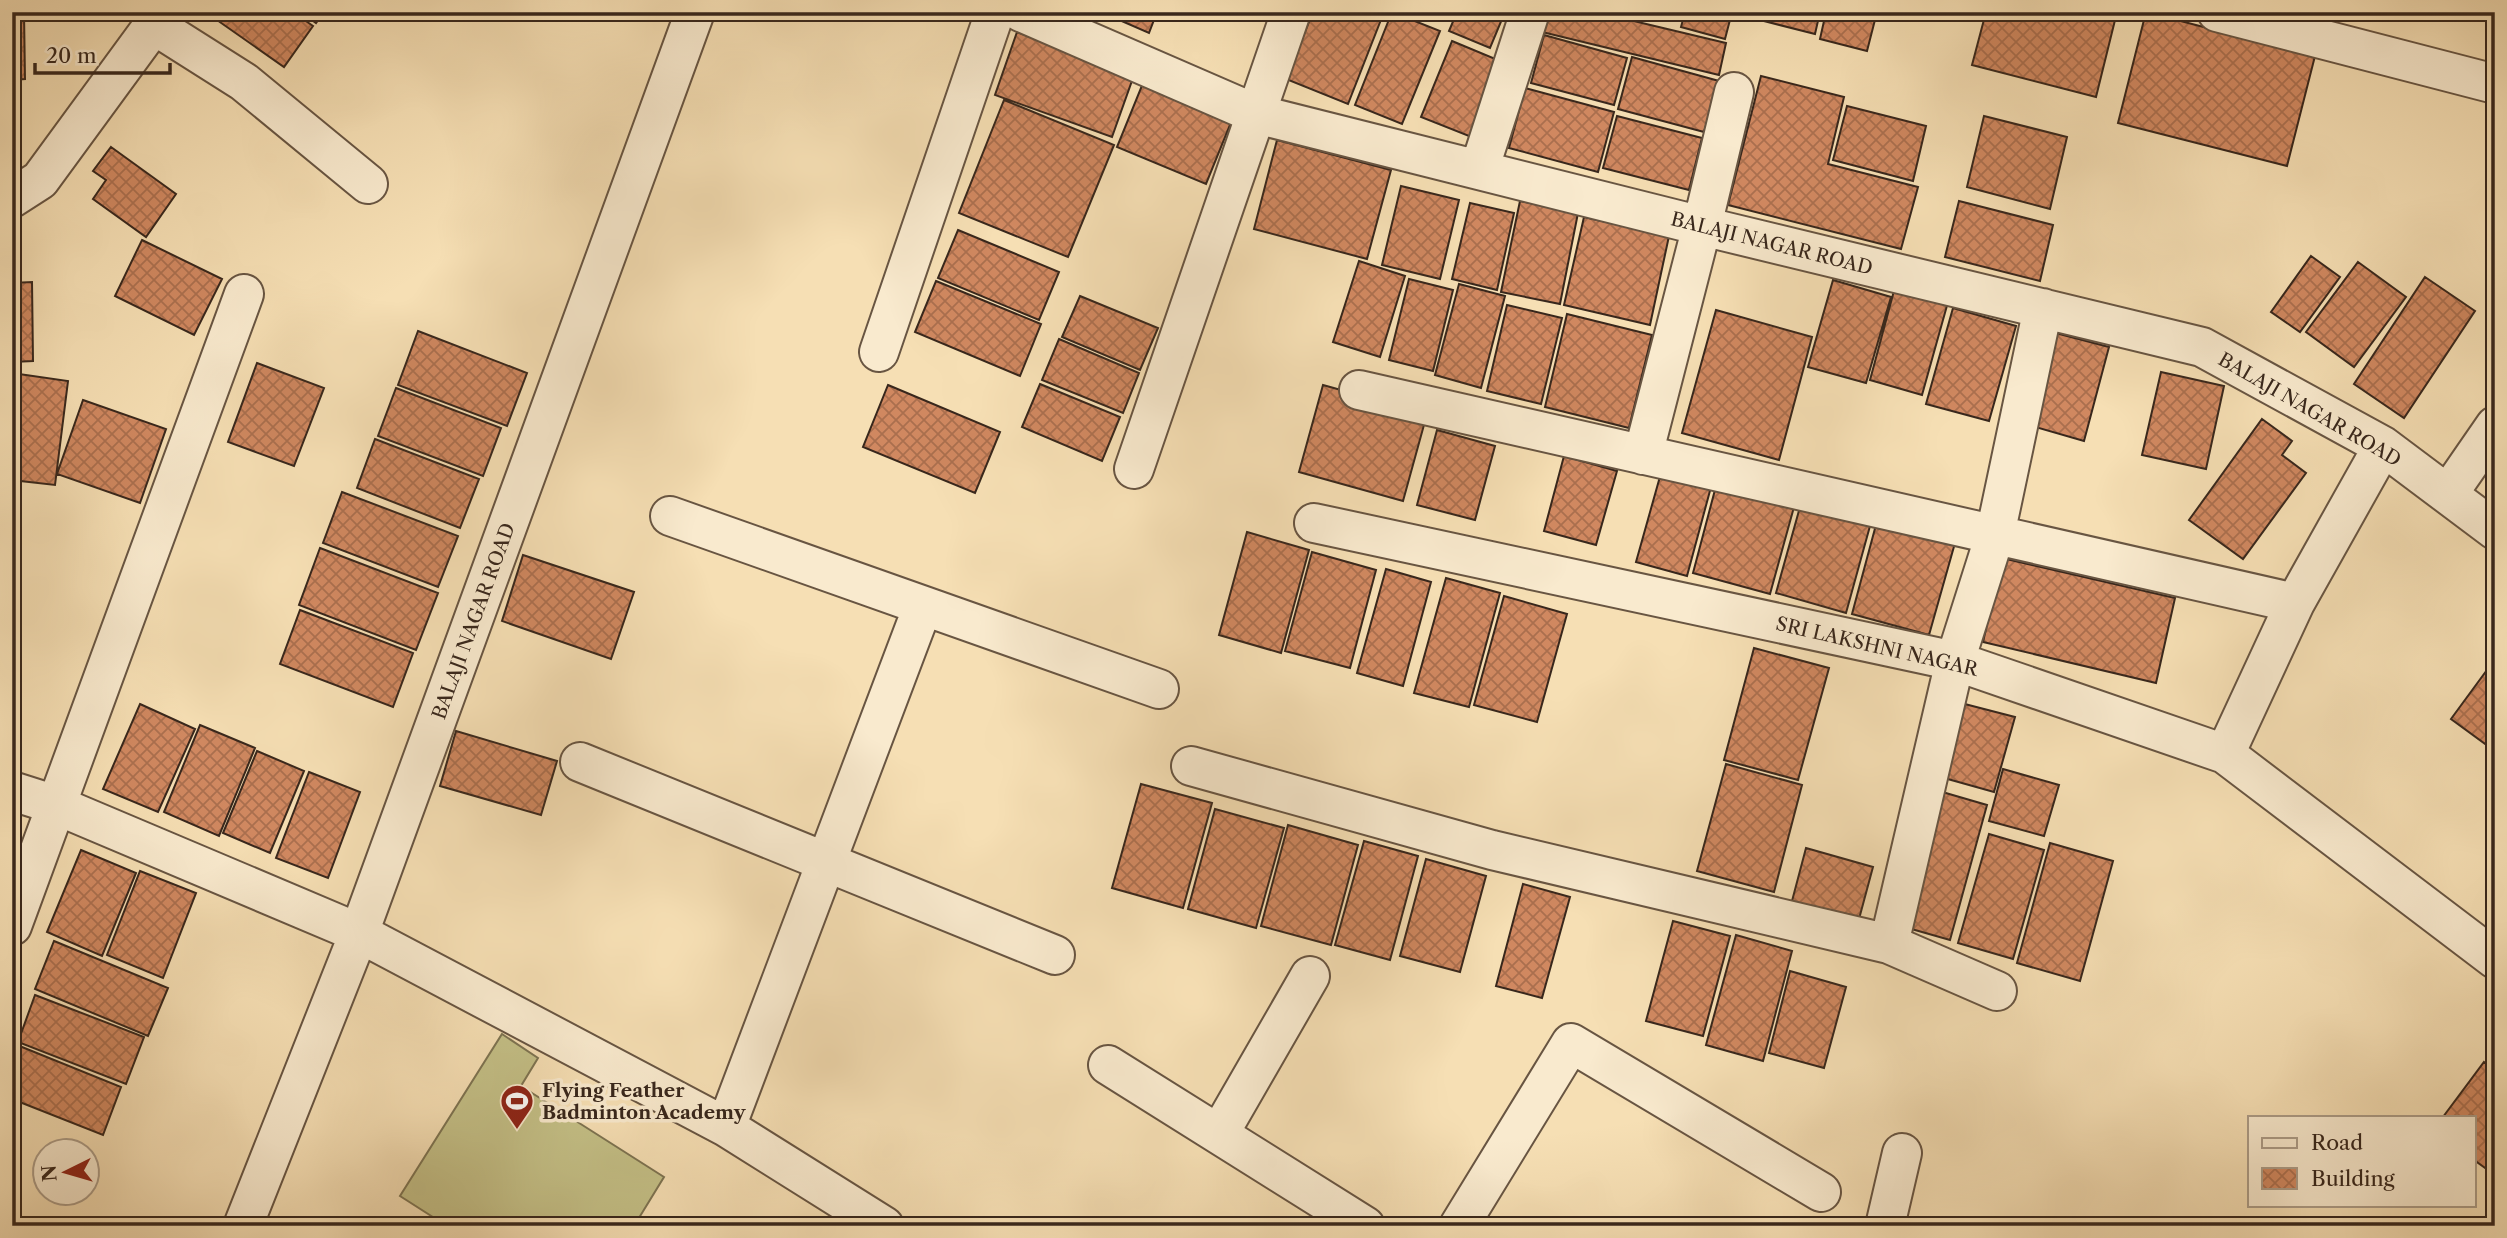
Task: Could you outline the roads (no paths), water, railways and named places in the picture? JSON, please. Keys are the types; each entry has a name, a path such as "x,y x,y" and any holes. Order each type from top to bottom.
{"street":[{"name":"BALAJI NAGAR ROAD","path":"243,1226 359,933 695,12"},
{"path":"878,352 995,12"},
{"name":"BALAJI NAGAR ROAD","path":"1021,12 1256,114 2202,347 2383,446 2495,530"},
{"path":"1134,469 1291,12"},
{"path":"1479,170 1530,12"},
{"path":"2217,12 2495,84"},
{"path":"12,198 40,180 159,18 244,82 368,184"},
{"path":"1643,455 1734,92"},
{"path":"12,926 244,295"},
{"path":"1889,944 1955,661 1995,535 2043,308"},
{"path":"1359,390 2295,603"},
{"path":"2448,494 2495,426"},
{"path":"2225,754 2295,603 2383,446"},
{"path":"670,516 1159,689"},
{"name":"SRI LAKSHNI NAGAR","path":"1314,523 1955,661 2225,754 2495,959"},
{"path":"726,1127 923,606"},
{"path":"580,762 1055,955"},
{"path":"1191,766 1492,850 1889,944 1997,991"},
{"path":"12,791 57,805 359,933 726,1127 884,1226"},
{"path":"1219,1135 1310,976"},
{"path":"1459,1226 1571,1043 1821,1192"},
{"path":"1108,1065 1365,1226"},
{"path":"1885,1226 1902,1153"}],"place":[{"name":"Flying Feather Badminton Academy","path":"517,1131"}]}
